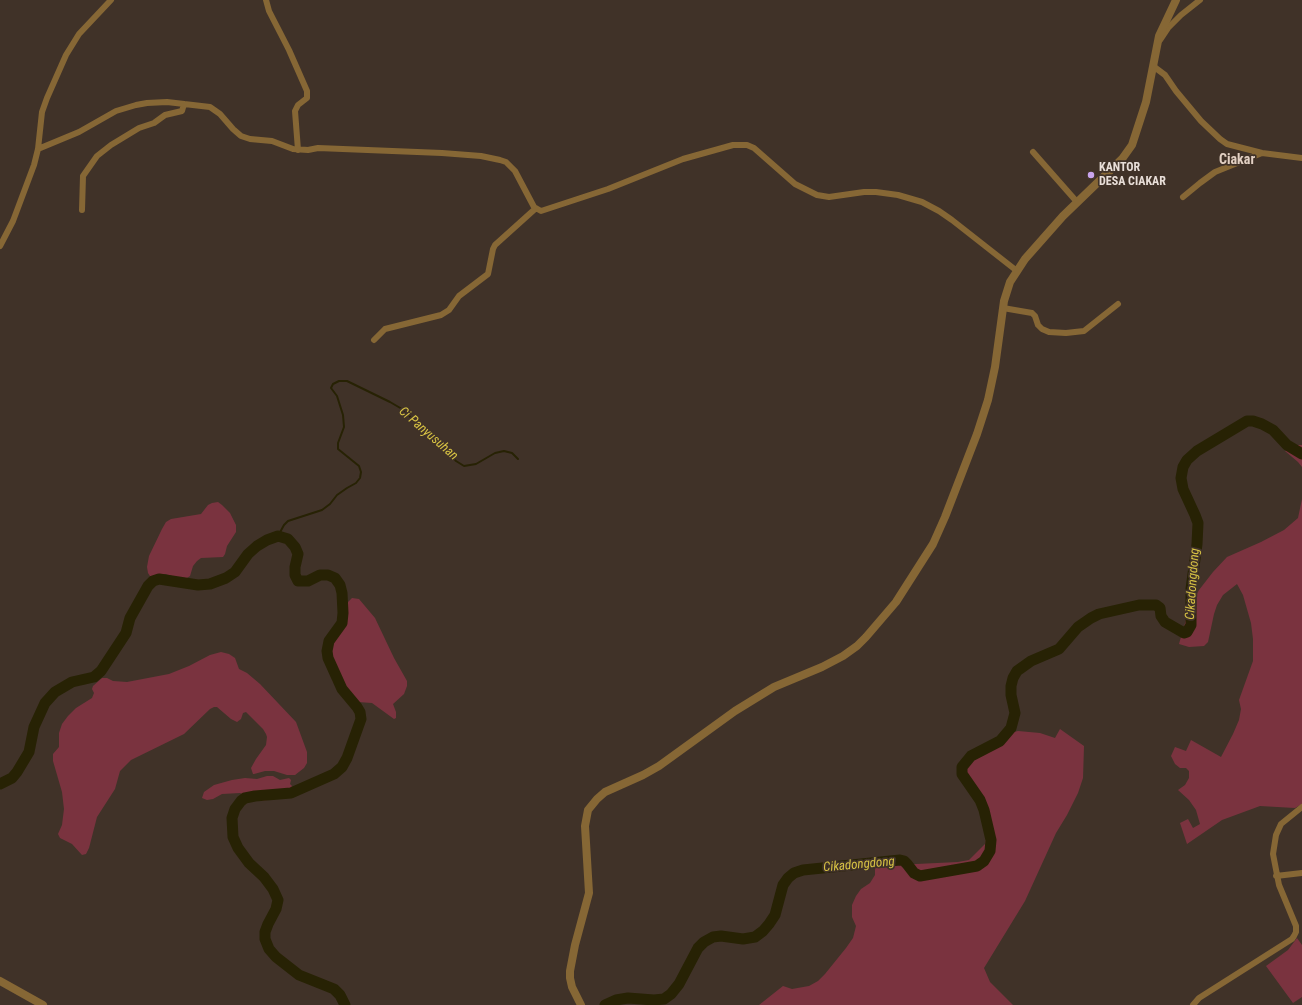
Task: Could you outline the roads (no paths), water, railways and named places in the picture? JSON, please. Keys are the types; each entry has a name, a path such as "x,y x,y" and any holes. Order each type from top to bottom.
{"street":[{"path":"0,246 13,220 34,165 38,149 42,112 66,55 79,34 110,0"},
{"path":"266,0 268,11 289,50 307,91 307,98 298,105 295,111 298,150"},
{"path":"580,1005 572,986 570,971 575,945 589,893 585,826 588,810 605,792 659,766 739,708 774,687 822,668 843,656 857,646 866,637 896,602 933,544 974,441 988,400 995,367 1003,308 1006,292 1010,282 1025,259 1077,202 1122,159 1132,146 1146,102 1159,36 1176,0"},
{"path":"1157,45 1168,28 1181,15 1200,0"},
{"path":"1153,66 1165,75 1176,92 1201,121 1227,144 1262,153 1302,158"},
{"path":"38,149 79,132 109,115 126,108 159,102 184,104 213,109 220,114 237,133 245,138 269,140 288,148 298,150 318,148 442,152 481,156 500,160 506,162 514,171 536,209 541,211 608,189 683,159 733,146 747,145 754,148 795,184 817,195 829,197 864,192 876,192 898,195 922,202 952,220 1017,271"},
{"path":"82,210 83,179 85,173 97,156 111,144 139,128 155,123 165,116 182,111 184,104"},
{"path":"1034,152 1077,202"},
{"path":"1184,197 1215,172 1262,153"},
{"path":"374,340 385,329 441,314 449,310 462,294 488,274 493,249 497,243 536,209"},
{"path":"1003,308 1033,314 1038,325 1042,329 1049,332 1066,333 1084,331 1118,304"},
{"path":"1193,1005 1199,998 1292,939 1294,936 1296,926 1278,885 1272,854 1278,827 1283,821 1302,807"},
{"path":"1276,876 1302,873"},
{"path":"0,982 43,1005"}],"waterway":[{"name":"Ci Panyusuhan","path":"278,536 288,521 322,510 330,504 337,495 356,483 360,478 361,472 359,466 338,449 338,443 344,427 343,415 337,396 331,388 333,384 339,381 347,381 402,409 456,461 464,466 476,464 495,453 504,451 512,453 518,459"},
{"name":"Cikadongdong","path":"605,1005 616,1000 628,998 654,1000 664,999 671,994 679,984 698,948 704,942 713,937 721,936 743,939 755,937 763,931 775,915 783,885 794,873 803,870 900,860 904,861 914,873 920,876 977,866 984,861 990,851 991,840 984,810 980,800 962,774 962,767 971,756 1000,741 1011,728 1015,713 1011,695 1011,686 1017,671 1031,661 1059,649 1078,627 1099,614 1139,605 1156,605 1160,608 1161,616 1165,622 1184,633 1187,632 1191,625 1191,589 1197,544 1198,523 1183,489 1181,478 1183,467 1187,460 1197,451 1247,421 1262,424 1273,430 1287,445 1302,454"},
{"name":"Cikadongdong","path":"0,784 12,778 29,752 34,727 45,703 55,692 72,682 94,677 101,671 126,633 130,618 148,586 153,581 159,579 198,585 210,584 226,578 235,572 248,554 267,540 278,536 288,539 295,547 298,554 295,567 295,575 298,581 308,581 320,575 328,575 335,578 340,585 342,593 342,623 329,641 327,651 328,658 342,689 360,712 361,719 347,758 342,767 334,774 291,793 245,798 235,809 232,818 233,837 238,848 249,863 264,877 273,889 278,900 276,909 265,932 265,939 269,949 276,957 299,975 334,989 340,995 345,1005"}],"place":[{"name":"KANTOR DESA CIAKAR","path":"1091,175"}],"district":[{"name":"Ciakar","path":"1237,160"}]}
